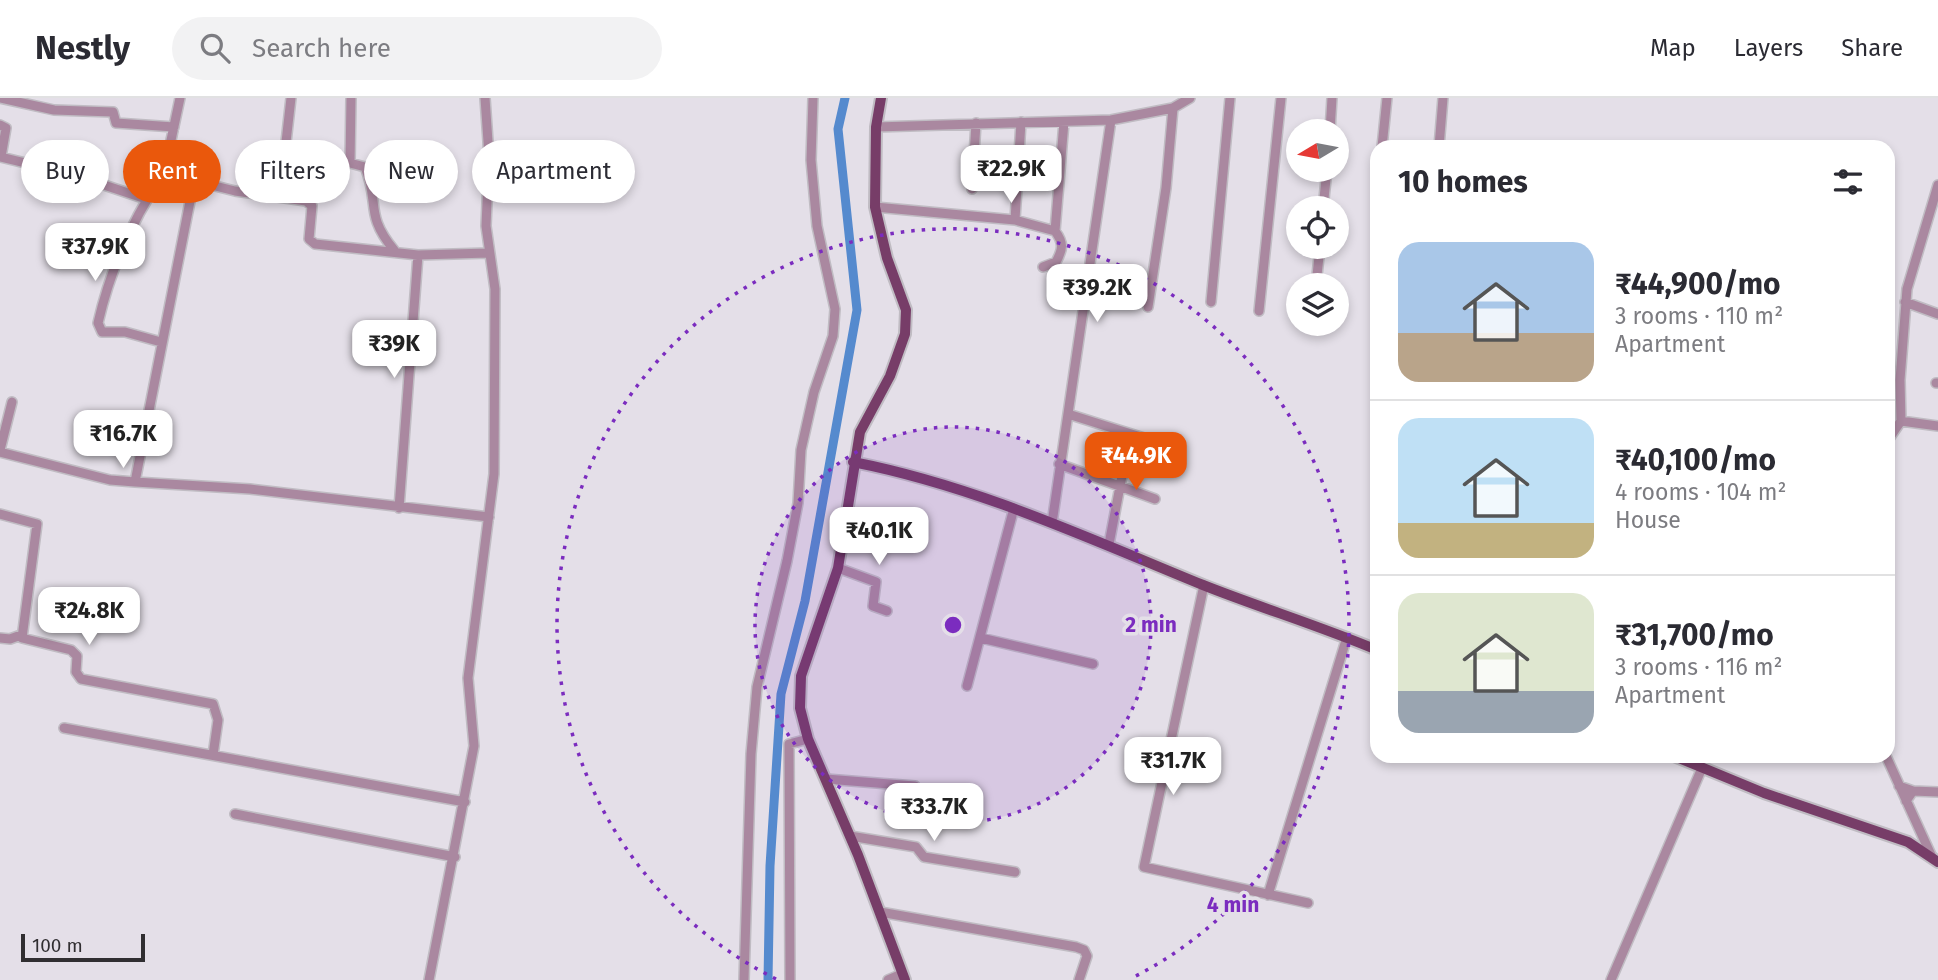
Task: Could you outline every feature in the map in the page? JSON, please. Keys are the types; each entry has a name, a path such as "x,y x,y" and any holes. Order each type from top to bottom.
{"main road":[{"path":"881,98 876,127 875,208 887,258 906,310 905,334 890,376 860,432 853,462 838,568 801,676 800,708 808,739 850,836 904,977"},
{"path":"853,462 940,482 1014,508 1109,544 1203,585 1370,647"},
{"path":"1690,763 1908,842 1935,859"}],"street":[{"path":"0,98 54,110 113,112 116,124 174,127"},
{"path":"171,140 180,98"},
{"path":"286,140 291,98"},
{"path":"351,98 350,163 365,167 371,182 372,214 379,232 394,250"},
{"path":"429,980 455,857 474,746 468,678 495,474 495,289 486,226 489,125 485,98"},
{"path":"744,980 751,754 757,687 787,561 797,503 801,450 814,392 833,336 835,309 817,226 811,160 813,98"},
{"path":"876,127 1111,120 1173,108 1190,98"},
{"path":"1211,302 1230,98"},
{"path":"1259,312 1281,98"},
{"path":"1331,119 1332,98"},
{"path":"1383,140 1387,98"},
{"path":"1439,140 1443,98"},
{"path":"1148,307 1166,188 1173,108"},
{"path":"1052,523 1111,120"},
{"path":"1015,220 1021,122"},
{"path":"1055,231 1064,122"},
{"path":"972,189 976,123"},
{"path":"0,125 6,128 1,157 123,191"},
{"path":"1895,429 1900,421 1905,302 1933,218 1938,185"},
{"path":"144,203 123,246 98,323 102,331 125,332 161,342"},
{"path":"135,482 189,203"},
{"path":"310,203 309,234 315,244 394,250 418,255 489,253"},
{"path":"875,208 1015,220 1055,231 1062,241 1062,250 1056,262 1043,267"},
{"path":"399,508 418,255"},
{"path":"1905,302 1938,314"},
{"path":"12,402 0,451 110,480 250,489 489,517"},
{"path":"1068,414 1166,445"},
{"path":"1900,421 1938,426"},
{"path":"1109,544 1130,434"},
{"path":"1059,464 1155,499"},
{"path":"967,686 1014,508"},
{"path":"0,514 30,519 38,526 21,635"},
{"path":"838,568 876,582 873,606 887,611"},
{"path":"1203,585 1144,867 1308,903"},
{"path":"0,638 10,639 21,635"},
{"path":"21,635 24,639 75,652 76,673 81,679 213,704 218,713 213,755"},
{"path":"1268,895 1347,637"},
{"path":"981,638 1093,664"},
{"path":"64,728 465,802"},
{"path":"790,980 789,744 808,739"},
{"path":"1889,763 1935,859"},
{"path":"1611,980 1702,768"},
{"path":"826,779 915,786"},
{"path":"1899,786 1913,791 1938,792"},
{"path":"1906,801 1913,791"},
{"path":"235,814 455,857"},
{"path":"850,836 916,847 925,857 1015,872"},
{"path":"880,912 1076,947 1084,950 1087,956 1079,980"},
{"path":"888,980 904,977"}],"waterway":[{"path":"768,980 770,866 781,694 805,601 857,310 838,129 845,98"}]}
